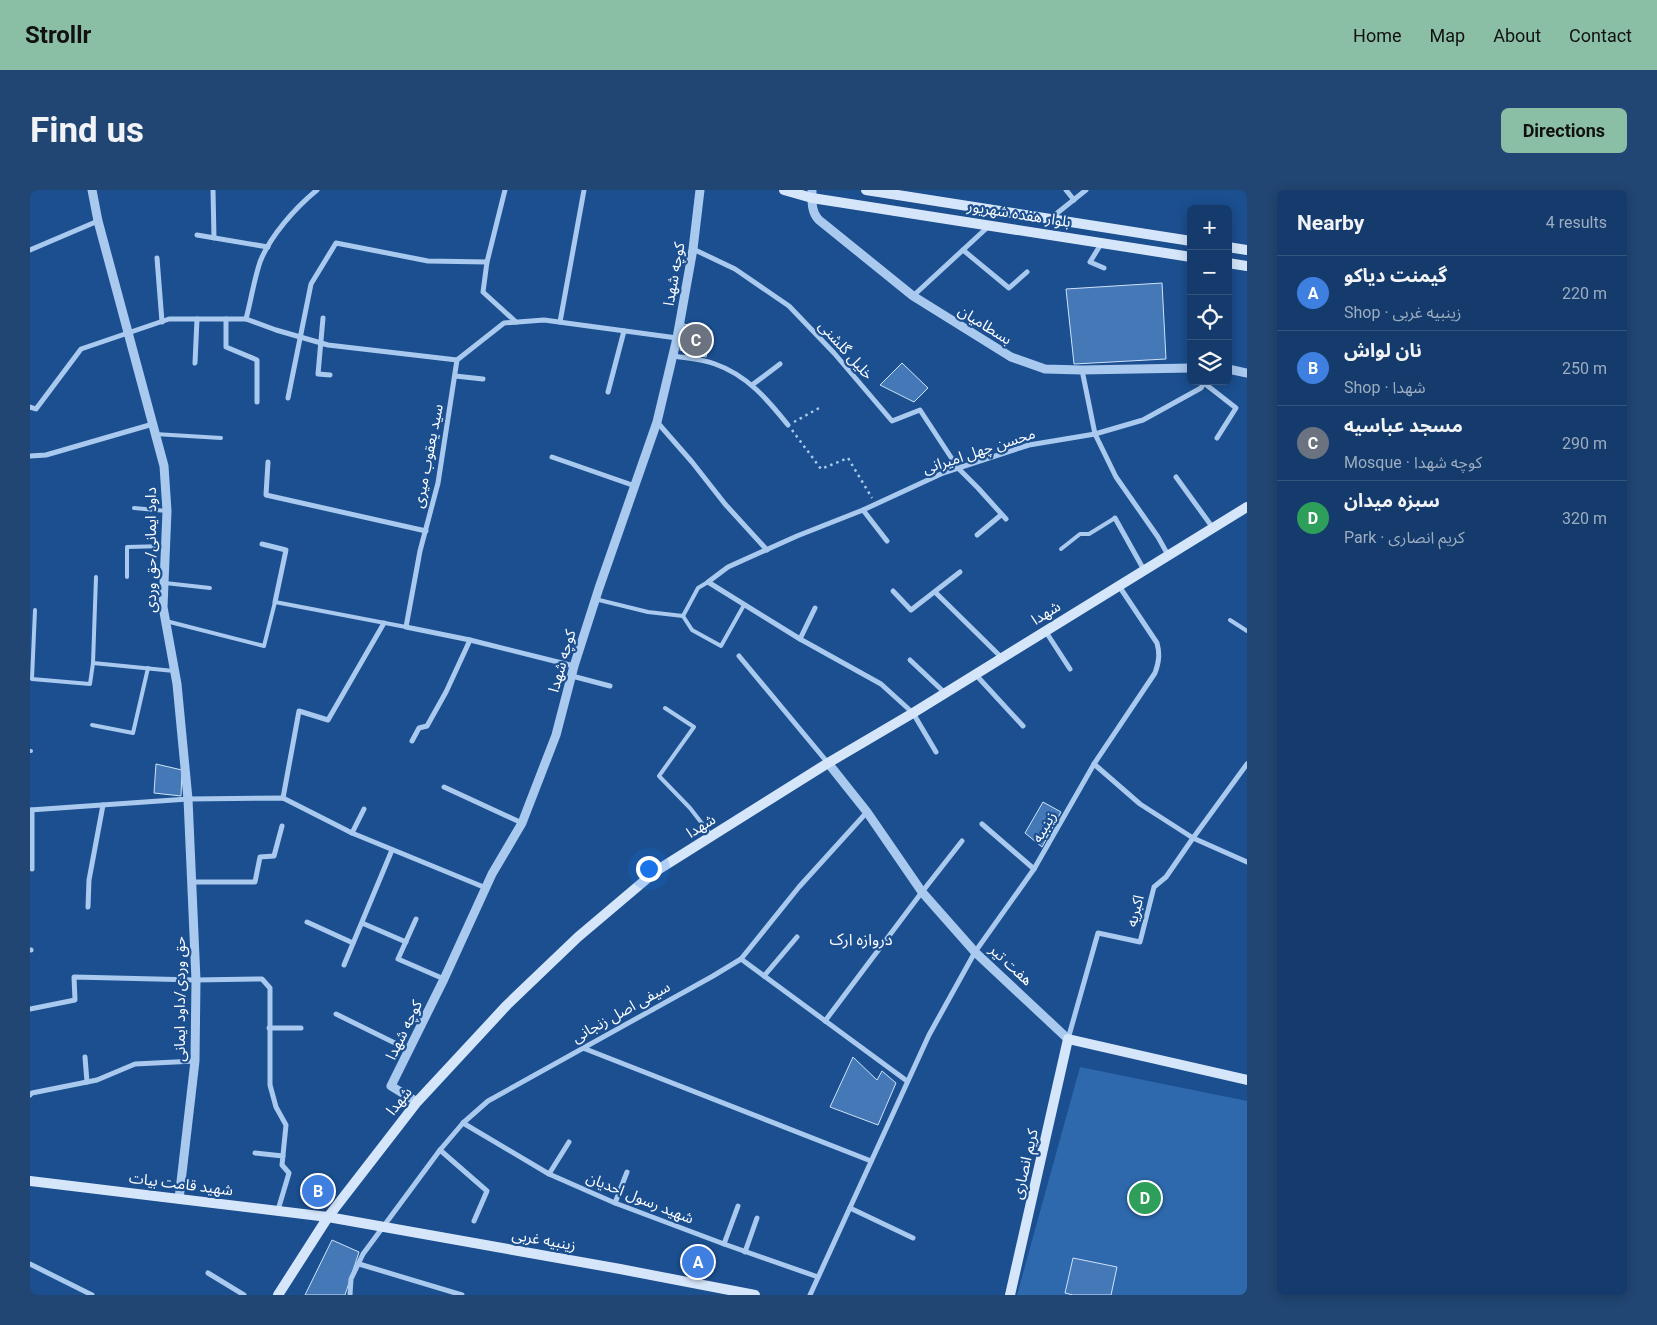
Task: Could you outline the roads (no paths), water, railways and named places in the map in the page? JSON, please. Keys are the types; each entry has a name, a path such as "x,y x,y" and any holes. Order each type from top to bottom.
{"main road":[{"name":"بلوار هفده شهریور","path":"784,190 1187,256"},
{"name":"بلوار هفده شهریور","path":"866,190 1187,240"},
{"path":"1232,248 1247,250"},
{"path":"1232,263 1247,266"},
{"name":"شهدا","path":"278,1295 328,1217 417,1102 507,1005 578,937 656,872 828,763 913,713 1247,507"},
{"path":"1068,1041 1247,1080"},
{"path":"1068,1041 1247,1087"},
{"name":"کریم انصاری","path":"1010,1295 1068,1041"},
{"name":"شهید قامت بیات","path":"30,1181 328,1217"},
{"name":"زینبیه غربی","path":"328,1217 755,1295"}],"street":[{"name":"داود ایمانی/حق وردی","path":"92,190 98,221 164,466 167,511 163,606 174,671 188,799"},
{"path":"213,190 214,238"},
{"path":"246,319 260,262 271,240 303,201 317,190"},
{"path":"505,190 487,262 483,292 516,322"},
{"path":"560,322 584,190"},
{"name":"کوچه شهدا","path":"417,1102 391,1086 444,979 492,874 522,823 556,735 574,666 595,599 657,422 677,338 693,249 700,190"},
{"path":"1066,190 1074,200"},
{"path":"1050,219 1086,190"},
{"name":"بسطامیان","path":"812,194 813,209 819,220 913,296 1011,357 1045,369 1187,368"},
{"path":"30,250 98,221"},
{"path":"913,296 990,225"},
{"path":"197,235 268,247"},
{"path":"288,398 311,284 336,243 428,261 487,262"},
{"path":"1102,243 1090,262 1104,268"},
{"name":"خلیل گلشنی","path":"693,249 734,269 789,306 834,353 892,421 920,410 958,468"},
{"path":"963,250 1008,288 1027,272"},
{"path":"157,258 162,322"},
{"path":"323,318 318,374 330,375"},
{"path":"33,408 81,349 169,319 246,319 328,345 457,360 504,323 544,320 677,338"},
{"path":"195,363 197,319"},
{"path":"226,319 226,347 257,360 257,402"},
{"path":"608,392 624,331"},
{"path":"673,356 713,363 738,374 770,402 788,425"},
{"name":"سید یعقوب میری","path":"406,627 420,551 438,483 457,360"},
{"path":"752,385 780,364"},
{"path":"1082,370 1095,434 1116,477 1158,537 1168,556"},
{"path":"1232,370 1247,373"},
{"path":"455,376 483,380"},
{"name":"محسن چهل امیرانی","path":"708,582 728,567 797,536 864,510 943,473 1030,445 1095,434 1143,420 1201,388 1203,385"},
{"path":"1209,385 1236,408 1217,438"},
{"path":"657,422 725,504 767,550"},
{"path":"30,456 46,455 153,424"},
{"path":"552,457 635,486"},
{"path":"268,462 266,495 426,531"},
{"path":"958,468 1006,520"},
{"path":"1176,477 1212,528"},
{"path":"864,510 887,541"},
{"path":"977,535 1002,515"},
{"path":"1115,518 1144,570"},
{"path":"262,544 286,550 275,602"},
{"path":"893,591 911,610 960,572"},
{"path":"708,582 800,639 881,684 913,713 936,752"},
{"name":"زینبیه","path":"810,1295 929,1035 976,952 1034,869 1094,764 1155,673 1160,652 1157,643 1119,586"},
{"path":"935,592 1002,658"},
{"path":"800,639 815,608"},
{"path":"283,798 299,711 328,720 384,623"},
{"path":"406,627 470,640 574,666"},
{"path":"1045,631 1070,669"},
{"path":"412,741 419,728 427,726 446,692 470,640"},
{"path":"739,656 828,763"},
{"path":"910,660 945,693"},
{"path":"976,674 1023,726"},
{"path":"572,676 610,686"},
{"name":"هفت تیر","path":"828,763 867,812 922,892 976,952 1068,1041"},
{"path":"1094,764 1140,804 1193,838 1247,862"},
{"name":"اکبریه","path":"1068,1041 1098,933 1140,942 1154,887 1166,877 1247,764"},
{"path":"444,787 522,823"},
{"path":"32,869 31,810 188,799 283,798 352,833 486,888"},
{"name":"حق وردی/داود ایمانی","path":"178,1199 195,1061 196,980 188,799"},
{"path":"88,907 89,880 103,806"},
{"path":"352,833 364,809"},
{"name":"سیفی اصل زنجانی","path":"350,1295 351,1279 363,1254 440,1150 463,1123 488,1101 741,959 799,887 867,812"},
{"path":"982,824 1034,869"},
{"path":"192,882 255,882 260,856 274,856 282,826"},
{"path":"826,1021 962,841"},
{"path":"344,965 392,850"},
{"path":"416,919 398,959 444,979"},
{"path":"307,922 353,943"},
{"path":"362,923 406,942"},
{"path":"764,976 797,937"},
{"path":"741,959 907,1081"},
{"path":"30,1009 75,1000 74,977 196,980 262,979 270,988 270,1085 276,1107 286,1125 282,1165 288,1173 278,1211"},
{"path":"336,1014 410,1050"},
{"path":"269,1028 300,1028"},
{"path":"583,1048 871,1161"},
{"path":"84,1057 87,1082"},
{"path":"30,1085 31,1094 97,1080 135,1064 195,1061"},
{"name":"شهید رسول احدیان","path":"463,1123 549,1174 614,1203 818,1277"},
{"path":"549,1174 569,1142"},
{"path":"440,1150 487,1191 474,1221"},
{"path":"255,1153 283,1156"},
{"path":"614,1203 627,1172"},
{"path":"724,1244 738,1206"},
{"path":"850,1208 913,1238"},
{"path":"745,1252 757,1218"},
{"path":"30,1264 92,1295"},
{"path":"358,1264 462,1295"},
{"path":"208,1273 244,1295"}],"lane":[{"path":"156,434 221,438"},
{"path":"134,508 167,511"},
{"path":"1061,549 1080,534 1089,534 1115,518"},
{"path":"126,577 127,547 166,546"},
{"path":"35,610 32,679 90,684 93,663 96,577"},
{"path":"164,582 210,588"},
{"path":"682,616 698,588 708,582"},
{"path":"595,599 648,612 682,616 692,630 721,646 744,604"},
{"path":"166,621 264,646 275,602 406,627"},
{"path":"1230,620 1247,631"},
{"path":"93,663 174,671"},
{"path":"92,725 133,734 148,668"},
{"path":"665,708 694,727 659,776 690,808 712,836"}],"place":[{"name":"مسجد عباسیه","path":"696,340"},
{"name":"نان لواش","path":"318,1191"},
{"name":"سبزه میدان","path":"1145,1198"},
{"name":"گیمنت دیاکو","path":"698,1262"}],"district":[{"name":"دروازه ارک","path":"861,939"}]}
